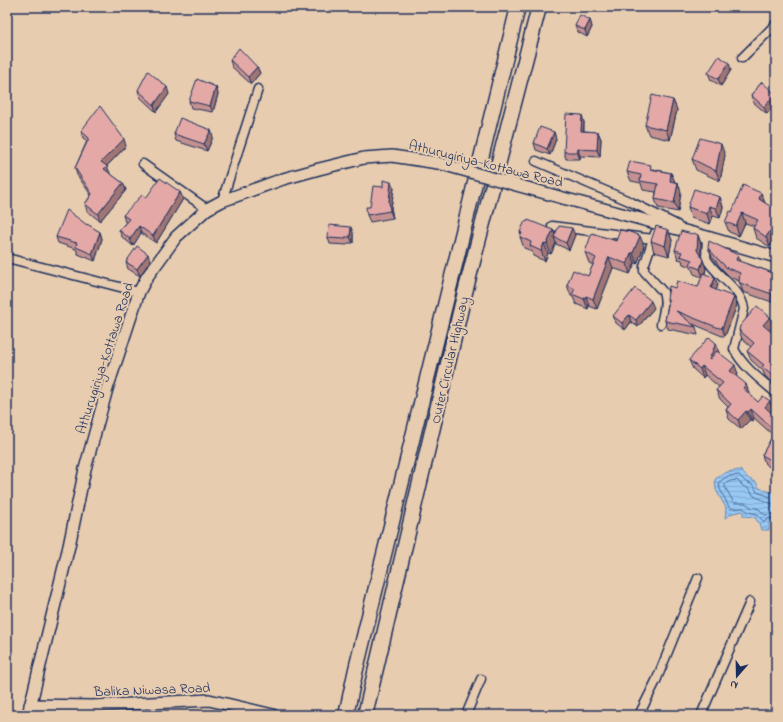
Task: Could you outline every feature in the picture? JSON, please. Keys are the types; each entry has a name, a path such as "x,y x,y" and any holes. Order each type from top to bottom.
{"highway":[{"name":"Outer Circular Highway","path":"346,715 518,7"},
{"name":"Outer Circular Highway","path":"365,715 462,304 539,7"}],"main road":[{"name":"Athurugiriya-Kottawa Road","path":"29,710 69,546 85,469 107,390 139,292 147,277 176,237 207,209 222,201 319,169 364,158 392,156 438,163 688,231 776,257"},
{"name":"Balika Niwasa Road","path":"29,710 209,700 273,715"}],"street":[{"path":"742,58 776,24"},
{"path":"222,201 258,89"},
{"path":"536,161 629,201 688,231"},
{"path":"143,164 207,209"},
{"path":"658,223 645,262 644,271 665,296 661,324"},
{"path":"552,226 653,239"},
{"path":"708,237 707,261 739,294 743,302 744,309 734,349 737,356 776,393"},
{"path":"7,258 139,292"},
{"path":"639,715 656,681 698,578"},
{"path":"701,715 750,602"},
{"path":"466,715 481,679"},
{"path":"773,715 776,708"}],"water":[{"path":"740,470 749,479 756,482 759,488 774,493 776,500 776,521 769,523 769,530 761,530 759,523 754,517 743,516 743,511 733,513 725,518 726,508 716,490 715,479 727,472"}],"building":[{"path":"580,15 590,20 585,30 575,26"},
{"path":"239,48 257,67 248,77 230,60"},
{"path":"719,56 729,63 718,79 708,73"},
{"path":"148,71 167,87 154,105 138,90"},
{"path":"197,79 216,87 210,106 189,101"},
{"path":"762,82 775,94 764,107 751,95"},
{"path":"652,95 673,100 666,130 645,125"},
{"path":"100,106 124,139 101,162 107,166 104,169 123,183 98,214 85,204 92,194 75,168 89,138 81,131"},
{"path":"566,114 582,115 581,131 598,132 597,150 578,149 577,152 564,152"},
{"path":"180,118 211,130 204,144 174,134"},
{"path":"540,127 554,132 547,149 534,143"},
{"path":"700,138 721,144 716,171 692,159"},
{"path":"630,161 651,165 650,169 671,173 670,181 678,183 674,203 655,199 658,184 640,181 641,175 627,172"},
{"path":"160,178 180,192 153,236 139,226 130,239 119,230 129,219 123,215 142,195 146,198"},
{"path":"383,180 391,182 389,201 390,211 367,215 366,207 370,207 373,186 383,187"},
{"path":"743,185 761,193 759,199 776,210 776,222 766,237 753,228 758,220 742,213 736,226 725,222 730,211 732,212"},
{"path":"694,189 720,197 716,208 709,206 707,214 688,207"},
{"path":"67,210 87,225 100,232 92,254 76,247 77,243 56,237"},
{"path":"528,220 553,230 547,244 544,243 541,251 530,246 531,242 520,237 522,233 520,232 525,221 527,222"},
{"path":"329,225 351,227 350,237 345,237 345,239 328,238"},
{"path":"559,226 572,228 566,243 554,237"},
{"path":"656,226 668,230 665,246 651,241"},
{"path":"620,230 640,236 627,264 609,257 593,299 586,296 584,299 572,294 575,289 567,285 573,270 588,276 596,258 585,252 592,233 616,241"},
{"path":"681,231 698,235 697,250 703,260 700,269 690,265 692,260 680,256 682,252 675,250"},
{"path":"709,241 738,255 736,260 776,274 776,301 771,300 772,294 740,283 740,273 727,268 717,258 708,248"},
{"path":"137,246 148,254 137,269 126,262"},
{"path":"703,273 715,278 711,288 734,297 722,328 676,311 696,327 665,321 669,300 667,299 669,286 675,288 677,281 698,287"},
{"path":"635,288 651,301 636,320 629,315 622,323 613,316"},
{"path":"757,306 770,317 763,325 776,336 775,378 762,367 764,365 747,351 754,343 739,330 740,326"},
{"path":"709,337 716,343 709,360 717,351 735,365 730,371 746,384 743,388 758,402 763,396 770,401 765,407 776,417 776,463 762,455 774,433 772,431 773,429 751,409 748,412 746,411 738,420 726,410 731,404 716,390 723,383 702,366 700,369 689,360"}]}
